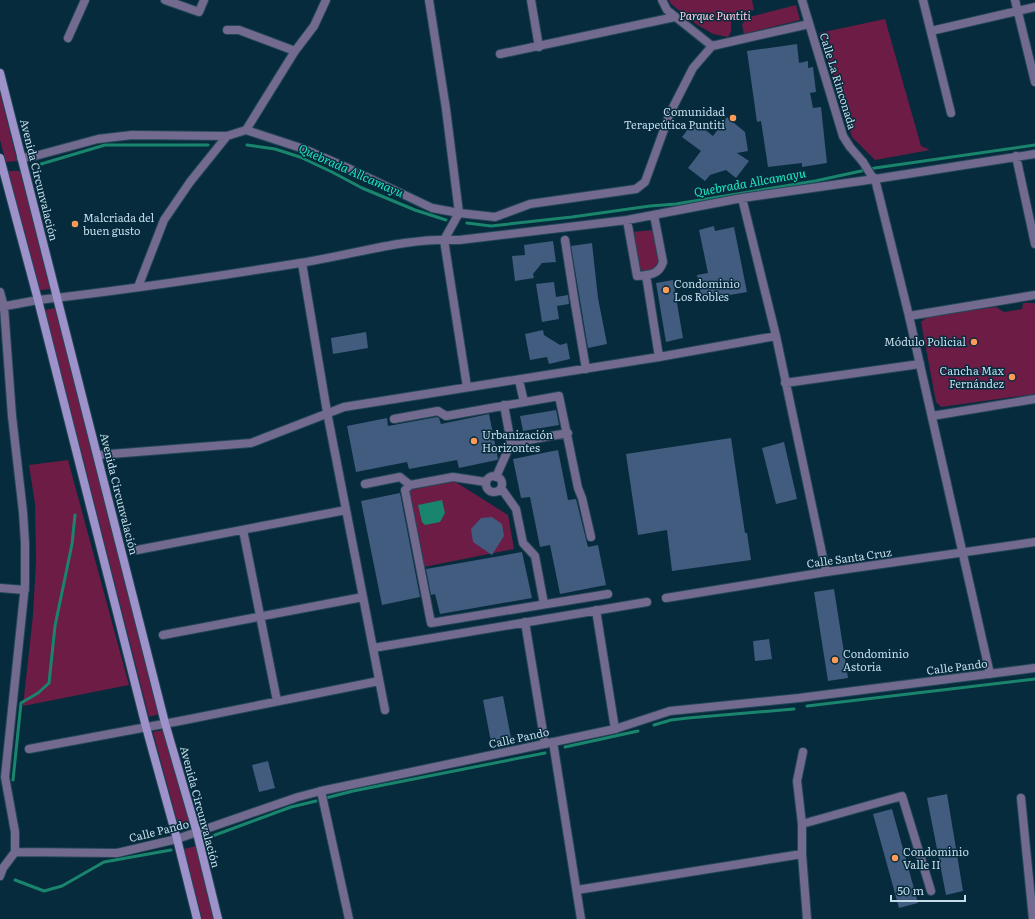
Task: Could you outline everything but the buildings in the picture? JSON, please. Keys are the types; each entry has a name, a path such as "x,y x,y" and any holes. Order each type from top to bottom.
{"main road":[{"name":"Avenida Circunvalación","path":"0,73 165,723 197,834 218,919"},
{"path":"0,158 38,300 146,727 197,919"}],"street":[{"path":"68,38 85,0"},
{"path":"166,0 199,12 204,0"},
{"path":"246,130 295,51 314,26 326,0"},
{"path":"429,0 446,108 459,213 444,240 466,387"},
{"path":"531,0 539,47"},
{"path":"662,0 667,10 712,46"},
{"name":"Calle La Rinconada","path":"802,0 843,136 873,177 909,316 990,674"},
{"path":"923,0 951,113"},
{"path":"1015,0 1035,82"},
{"path":"931,31 1035,7"},
{"path":"500,54 539,47 675,17"},
{"path":"21,158 35,156 98,139 132,135 227,136 246,130 304,149 432,208 495,217 530,204 636,189 645,182 670,113 693,68 712,46 809,24"},
{"path":"227,30 239,30 295,51"},
{"path":"138,287 164,220 190,182 227,136"},
{"path":"2,307 38,300 302,263 387,246 444,240 459,240 627,220 742,198 873,177 1035,154"},
{"path":"1016,156 1035,244"},
{"path":"742,198 776,336 826,572"},
{"path":"627,220 637,276 646,275 657,272 663,262 654,215"},
{"path":"566,240 586,369"},
{"path":"302,263 327,412 385,710"},
{"path":"646,275 659,357"},
{"path":"0,292 25,543 24,590 5,777 15,832 15,852 1,871"},
{"path":"909,316 1035,295"},
{"path":"98,455 251,443 327,412 344,407 586,369 776,336"},
{"path":"785,383 920,364"},
{"path":"519,380 524,402"},
{"path":"394,419 438,411 446,416 559,396 568,433 578,488 582,498 591,537"},
{"path":"932,416 1035,399"},
{"path":"496,477 511,443 504,405"},
{"path":"511,443 568,433"},
{"path":"366,484 400,477 410,485"},
{"path":"486,482 453,477 410,485 405,490 431,623 608,594"},
{"path":"486,482 489,478 496,477"},
{"path":"496,477 501,482 501,488 516,509 523,543 536,556 544,604"},
{"path":"486,482 486,487 490,491 495,492 501,488"},
{"path":"137,550 346,510"},
{"path":"243,530 277,701"},
{"name":"Calle Santa Cruz","path":"666,598 826,572 1035,542"},
{"path":"0,588 24,590"},
{"path":"163,635 363,597"},
{"path":"373,648 647,602"},
{"path":"596,610 615,729"},
{"path":"525,622 582,919"},
{"name":"Calle Pando","path":"15,852 117,853 177,840 197,834 298,797 615,729 670,711 799,698 1035,668"},
{"path":"29,749 379,681"},
{"path":"803,752 798,781 807,919"},
{"path":"321,792 349,919"},
{"path":"802,824 902,796 931,891"},
{"path":"1021,798 1034,919"},
{"path":"577,890 802,854"}],"green space":[{"name":"Parque Puntiti","path":"669,0 752,0 754,10 740,14 731,22 731,32 728,37 713,34 696,24 671,4"},
{"path":"796,5 800,20 744,34 742,25 746,18"},
{"path":"885,19 921,146 930,150 875,160 852,137 819,33"},
{"path":"0,92 17,161 6,162 0,140"},
{"path":"8,171 20,171 51,289 40,290"},
{"path":"653,230 659,264 653,270 644,272 638,268 632,232"},
{"path":"1023,303 1035,304 1035,394 941,407 936,402 921,322 929,316 996,307 1004,312 1022,309"},
{"path":"56,308 159,714 149,717 45,310"},
{"path":"68,460 129,685 23,706 33,615 36,561 35,504 29,465"},
{"path":"454,481 508,515 514,549 424,567 409,492 410,490"},
{"path":"163,730 190,825 179,828 153,732"},
{"path":"196,846 214,919 202,919 184,849"}],"shaded area":[{"path":"442,500 445,513 440,522 425,525 422,522 418,505"}],"waterway":[{"name":"Quebrada Allcamayu","path":"41,164 105,145 208,145"},
{"name":"Quebrada Allcamayu","path":"247,145 275,149 300,157 362,188 415,210 446,220"},
{"name":"Quebrada Allcamayu","path":"467,223 491,226 676,204 815,181 875,168 1035,145"},
{"path":"13,780 21,703 38,693 49,683 55,626 72,544 75,515"},
{"path":"807,706 1035,679"},
{"path":"654,725 671,720 688,718 794,709"},
{"path":"565,747 638,731"},
{"path":"326,798 353,791 545,753"},
{"path":"207,838 291,807 316,801"},
{"path":"15,880 44,891 62,886 104,862 171,850"}],"place":[{"name":"Comunidad Terapeútica Puntiti","path":"733,118"},
{"name":"Malcriada del buen gusto","path":"75,224"},
{"name":"Condominio Los Robles","path":"666,290"},
{"name":"Módulo Policial","path":"974,342"},
{"name":"Cancha Max Fernández","path":"1012,377"},
{"name":"Urbanización Horizontes","path":"474,441"},
{"name":"Condominio Astoria","path":"835,660"},
{"name":"Condominio Valle II","path":"895,858"}]}
